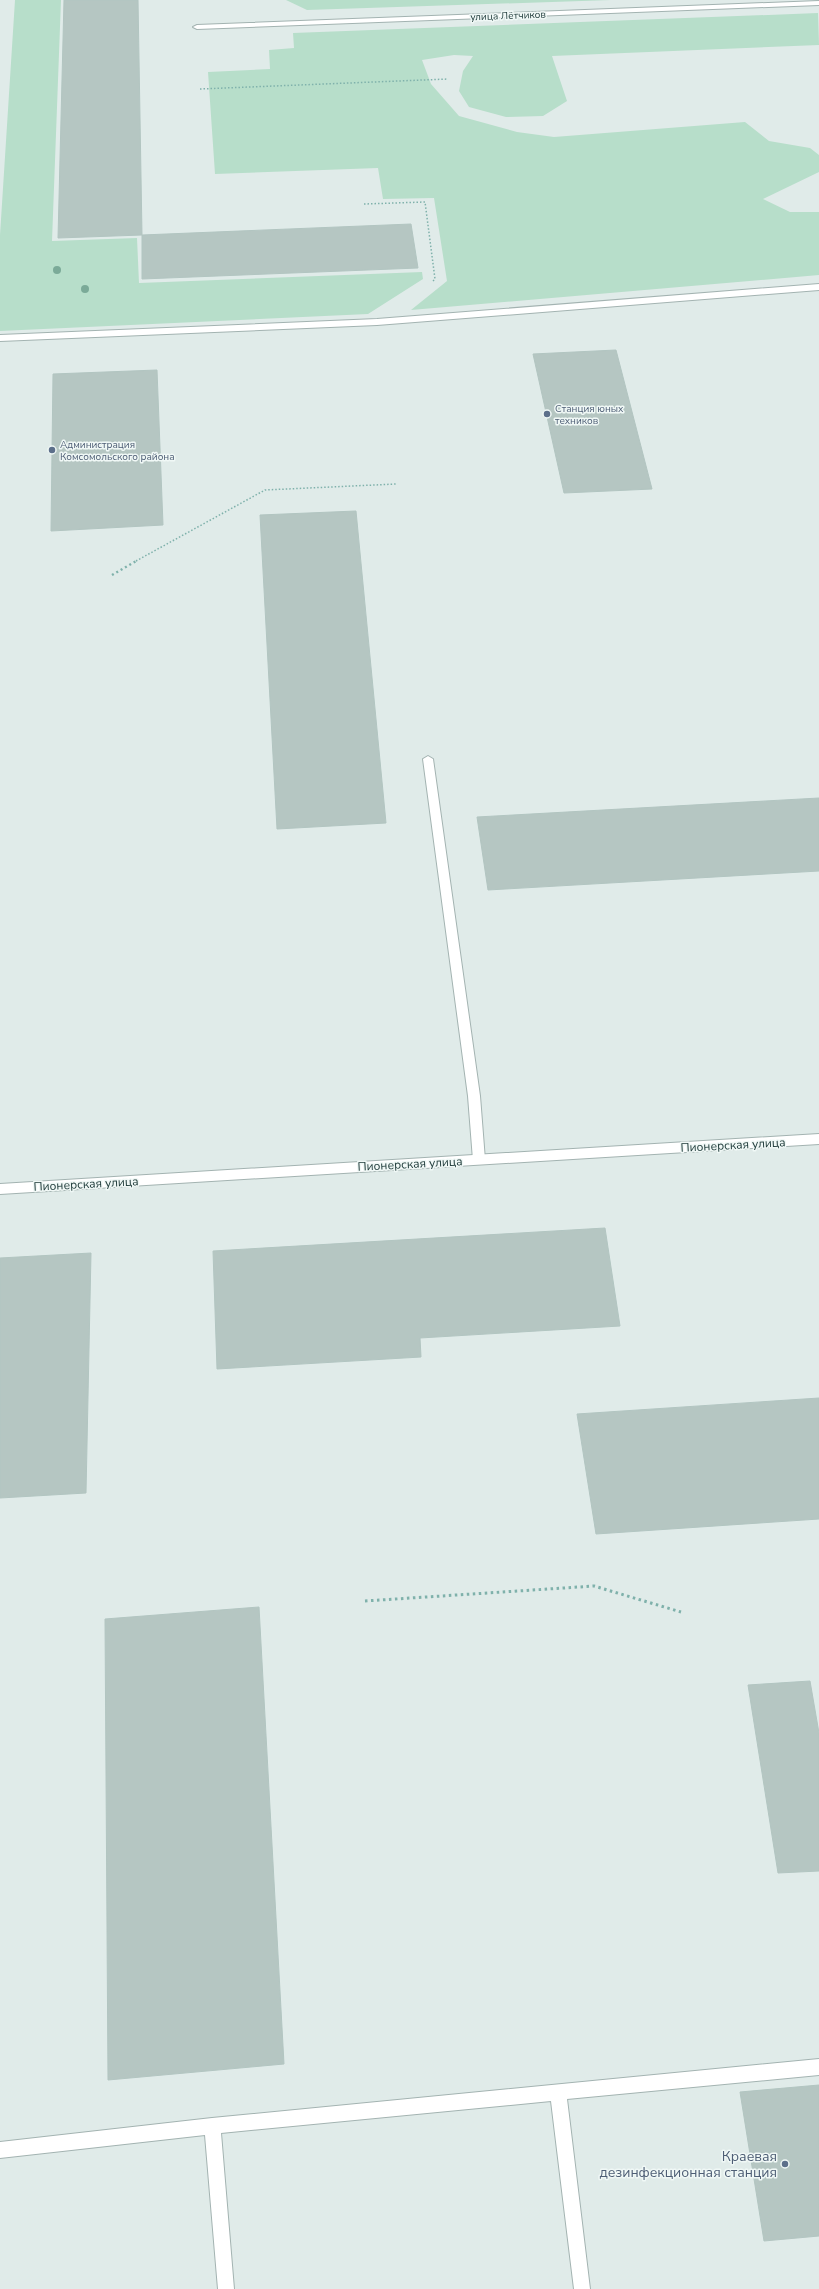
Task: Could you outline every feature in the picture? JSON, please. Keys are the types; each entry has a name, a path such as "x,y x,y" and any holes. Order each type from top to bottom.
{"street":[{"name":"улица Лётчиков","path":"197,27 819,3"},
{"path":"0,338 377,322 819,287"},
{"path":"428,759 474,1096 479,1160"},
{"name":"Пионерская улица","path":"0,1189 819,1139"},
{"path":"0,2150 212,2126 819,2067"},
{"path":"558,2093 582,2289"},
{"path":"212,2126 226,2289"}],"path":[{"path":"200,89 448,79"},
{"path":"364,204 425,202 435,279 429,284"},
{"path":"112,575 265,490 396,484"},
{"path":"365,1601 594,1586 681,1612"}],"green space":[{"path":"15,0 61,0 52,241 137,238 139,283 422,272 423,279 368,314 0,331 0,235"},
{"path":"286,0 611,0 307,10"},
{"path":"818,13 819,45 552,56 567,101 543,116 506,117 469,107 459,91 463,71 473,56 454,55 422,60 431,84 459,116 517,132 554,137 745,122 769,141 810,148 819,155 819,172 763,199 790,212 819,212 819,275 411,310 447,281 434,198 383,199 378,168 215,174 208,72 270,69 269,50 294,48 293,33"}],"building":[{"path":"64,0 138,0 142,235 58,238"},
{"path":"411,224 418,268 142,279 142,235"},
{"path":"616,350 652,489 564,493 533,354"},
{"path":"157,370 163,525 51,531 53,374"},
{"path":"356,511 386,823 277,829 260,515"},
{"path":"819,798 819,871 488,890 477,817"},
{"path":"605,1228 620,1326 420,1338 421,1357 217,1369 213,1251"},
{"path":"91,1253 86,1493 0,1498 0,1258"},
{"path":"819,1398 819,1519 596,1534 577,1414"},
{"path":"259,1607 284,2064 108,2080 105,1619"},
{"path":"810,1681 819,1733 819,1871 778,1873 748,1685"},
{"name":"Краевая дезинфекционная станция","path":"819,2085 819,2236 764,2241 740,2092"}],"place":[{"name":"Станция юных техников","path":"547,414"},
{"name":"Администрация Комсомольского района","path":"52,450"},
{"name":"Краевая дезинфекционная станция","path":"785,2164"}]}
